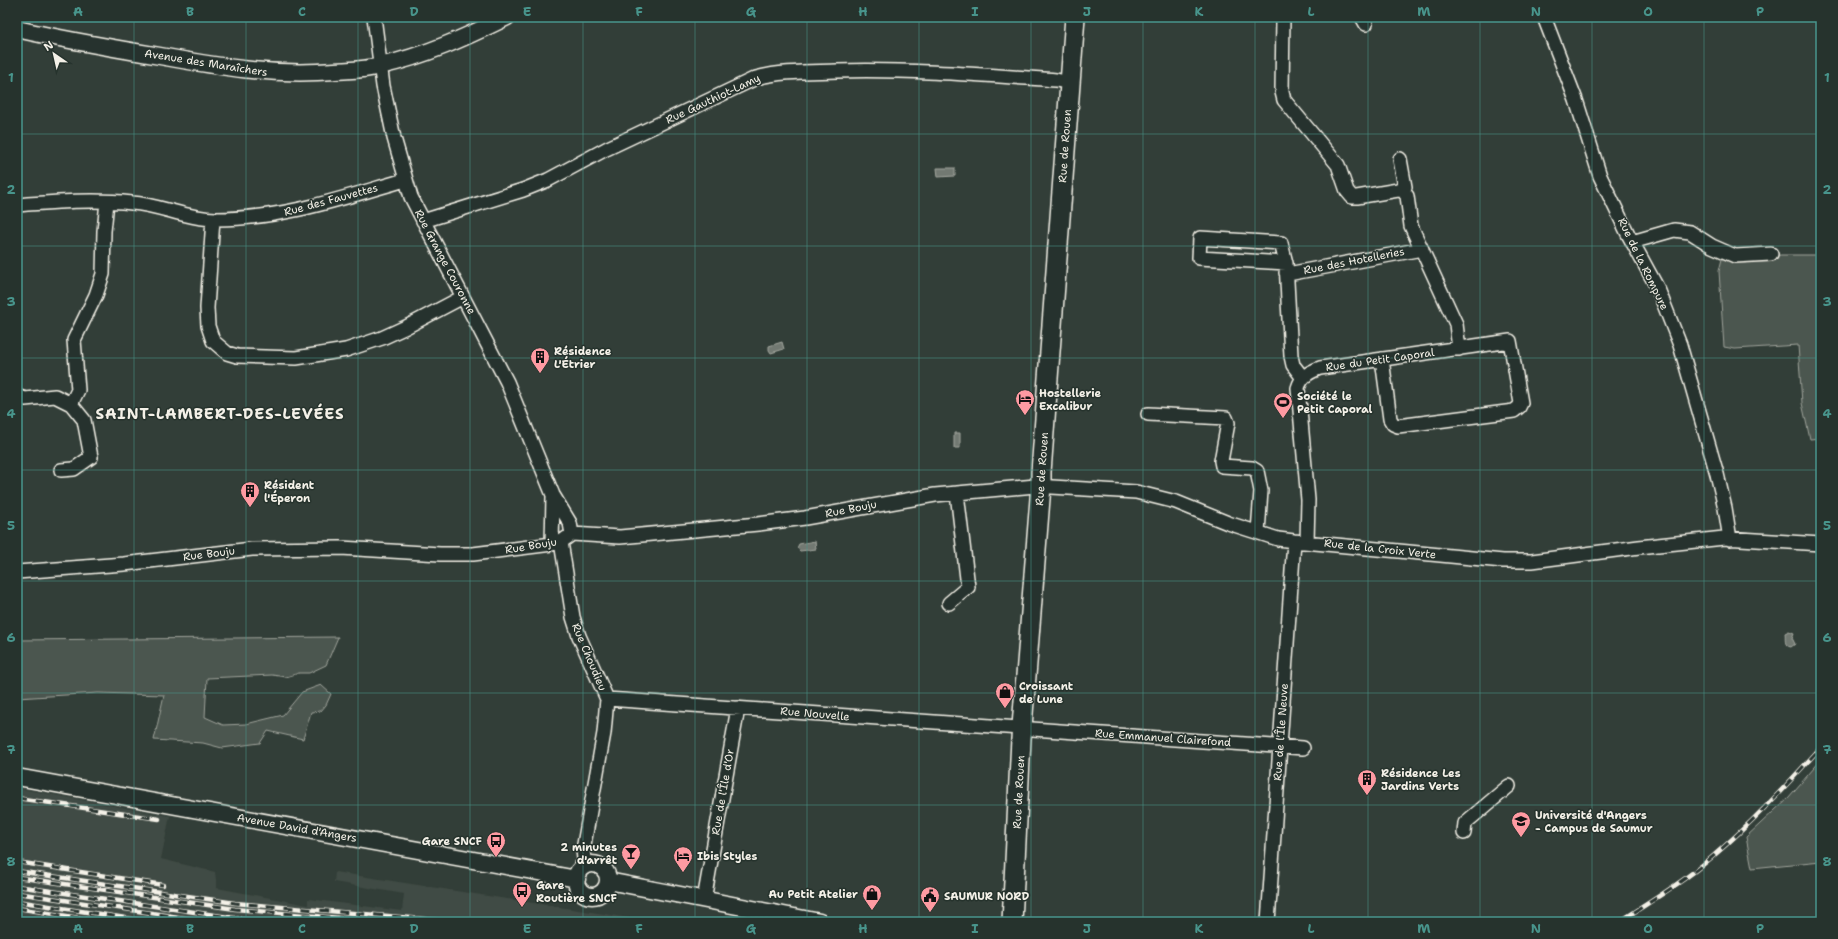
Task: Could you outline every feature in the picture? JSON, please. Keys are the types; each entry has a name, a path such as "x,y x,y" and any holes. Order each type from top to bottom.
{"main road":[{"name":"Rue de Rouen","path":"1012,922 1022,729 1042,486 1041,472 1075,17"}],"street":[{"name":"Rue Grange Couronne","path":"374,17 378,37 379,66 394,138 411,197 507,382 553,495 570,523 562,540"},
{"name":"Avenue des Maraîchers","path":"17,29 60,39 233,69 272,73 309,73 379,66 410,58 439,48 507,17"},
{"path":"1283,17 1282,92 1284,100 1338,165 1348,191 1352,197 1398,190 1403,191 1407,196 1412,226 1456,324 1459,349"},
{"name":"Rue de la Rompure","path":"1544,17 1576,100 1600,176 1632,242 1658,289 1680,345 1717,474 1725,508 1727,538"},
{"name":"Rue Gauthiot-Lamy","path":"423,220 496,199 548,180 606,149 756,78 767,75 833,71 915,70 1056,80 1070,83"},
{"path":"1400,159 1405,187 1403,191"},
{"name":"Rue des Fauvettes","path":"17,205 83,200 133,203 213,219 271,216 306,209 405,180"},
{"path":"71,404 78,390 74,340 96,295 104,274 104,231 107,202"},
{"path":"213,219 207,308 208,326 213,341 227,353 237,356 296,358 346,350 400,330 462,297"},
{"path":"1632,242 1674,230 1690,232 1712,246 1735,256 1771,254"},
{"name":"Rue des Hotelleries","path":"1286,268 1281,243 1200,238 1199,258 1286,268 1293,273 1422,249"},
{"path":"1286,268 1291,356 1293,365 1303,378 1298,388 1308,500 1307,542"},
{"name":"Rue du Petit Caporal","path":"1303,378 1311,371 1320,368 1382,359 1459,349 1510,341 1521,403 1519,407 1514,410 1398,426 1393,424 1390,419 1382,359"},
{"path":"17,396 25,398 55,396 71,404 84,420 92,457 74,469 61,470"},
{"path":"1148,414 1226,418 1228,423 1221,461 1222,466 1252,468 1257,471 1261,491 1258,532"},
{"name":"Rue Bouju","path":"17,572 124,564 252,549 341,548 440,554 466,554 562,540 620,537 805,518 935,494 1042,486"},
{"name":"Rue de la Croix Verte","path":"1042,486 1136,492 1176,502 1228,523 1278,539 1417,554 1520,562 1727,538 1821,544"},
{"path":"949,604 968,588 957,493"},
{"name":"Rue Grange Couronne","path":"553,495 562,540"},
{"name":"Rue Choudieu","path":"562,540 573,617 579,636 607,699 604,733 583,850 581,873"},
{"name":"Rue de l'Île Neuve","path":"1268,922 1294,541"},
{"name":"Rue Nouvelle","path":"607,699 1022,729"},
{"name":"Rue de l'Île d'Or","path":"704,900 738,708"},
{"name":"Rue Emmanuel Clairefond","path":"1022,729 1303,748"},
{"name":"Avenue David d'Angers","path":"17,777 581,873"},
{"path":"1464,834 1464,823 1509,786"},
{"path":"590,865 601,867 608,876 608,881 604,890 600,894 588,896 579,889 581,873 590,865"},
{"path":"608,881 820,922"}],"shaded area":[{"path":"937,168 955,168 955,176 938,177"},
{"path":"1723,255 1734,259 1781,255 1821,255 1821,438 1810,439 1802,403 1798,345 1735,349 1724,347 1719,271"},
{"path":"782,342 784,349 771,353 769,346"},
{"path":"954,433 960,433 960,448 954,448"},
{"path":"815,541 816,549 800,551 797,548 799,544"},
{"path":"1789,631 1794,633 1792,638 1795,644 1791,647 1785,642 1785,633"},
{"path":"338,637 326,665 309,673 299,673 286,677 272,675 207,678 205,717 223,725 246,724 283,715 302,692 321,685 331,694 326,705 321,711 311,712 303,739 268,731 260,743 222,748 203,743 154,740 164,695 98,693 17,698 17,640"},
{"path":"1821,760 1821,861 1752,868 1746,837 1788,798"},
{"path":"17,788 170,816 161,859 215,872 217,888 308,905 308,899 402,911 404,894 334,882 335,872 655,922 17,922"}],"railway":[{"path":"1619,922 1678,884 1711,858 1754,818 1821,747"},
{"path":"17,798 159,819"},
{"path":"17,862 163,885"},
{"path":"17,871 235,903 459,922"},
{"path":"17,877 235,909 386,922"},
{"path":"17,886 263,922"},
{"path":"17,893 212,922"},
{"path":"17,901 151,922"},
{"path":"17,908 104,922"},
{"path":"17,918 45,922"}],"place":[{"name":"Résidence L'Étrier","path":"540,374"},
{"name":"Hostellerie Excalibur","path":"1025,416"},
{"name":"Société le Petit Caporal","path":"1283,419"},
{"name":"Résident l'Éperon","path":"250,508"},
{"name":"Croissant de Lune","path":"1005,709"},
{"name":"Résidence Les Jardins Verts","path":"1367,796"},
{"name":"Université d'Angers - Campus de Saumur","path":"1521,838"},
{"name":"Gare SNCF","path":"496,858"},
{"name":"2 minutes d'arrêt","path":"631,870"},
{"name":"Ibis Styles","path":"683,873"},
{"name":"Gare Routière SNCF","path":"522,908"},
{"name":"Au Petit Atelier","path":"872,911"},
{"name":"SAUMUR NORD","path":"930,913"}],"district":[{"name":"SAINT-LAMBERT-DES-LEVÉES","path":"220,414"}]}
